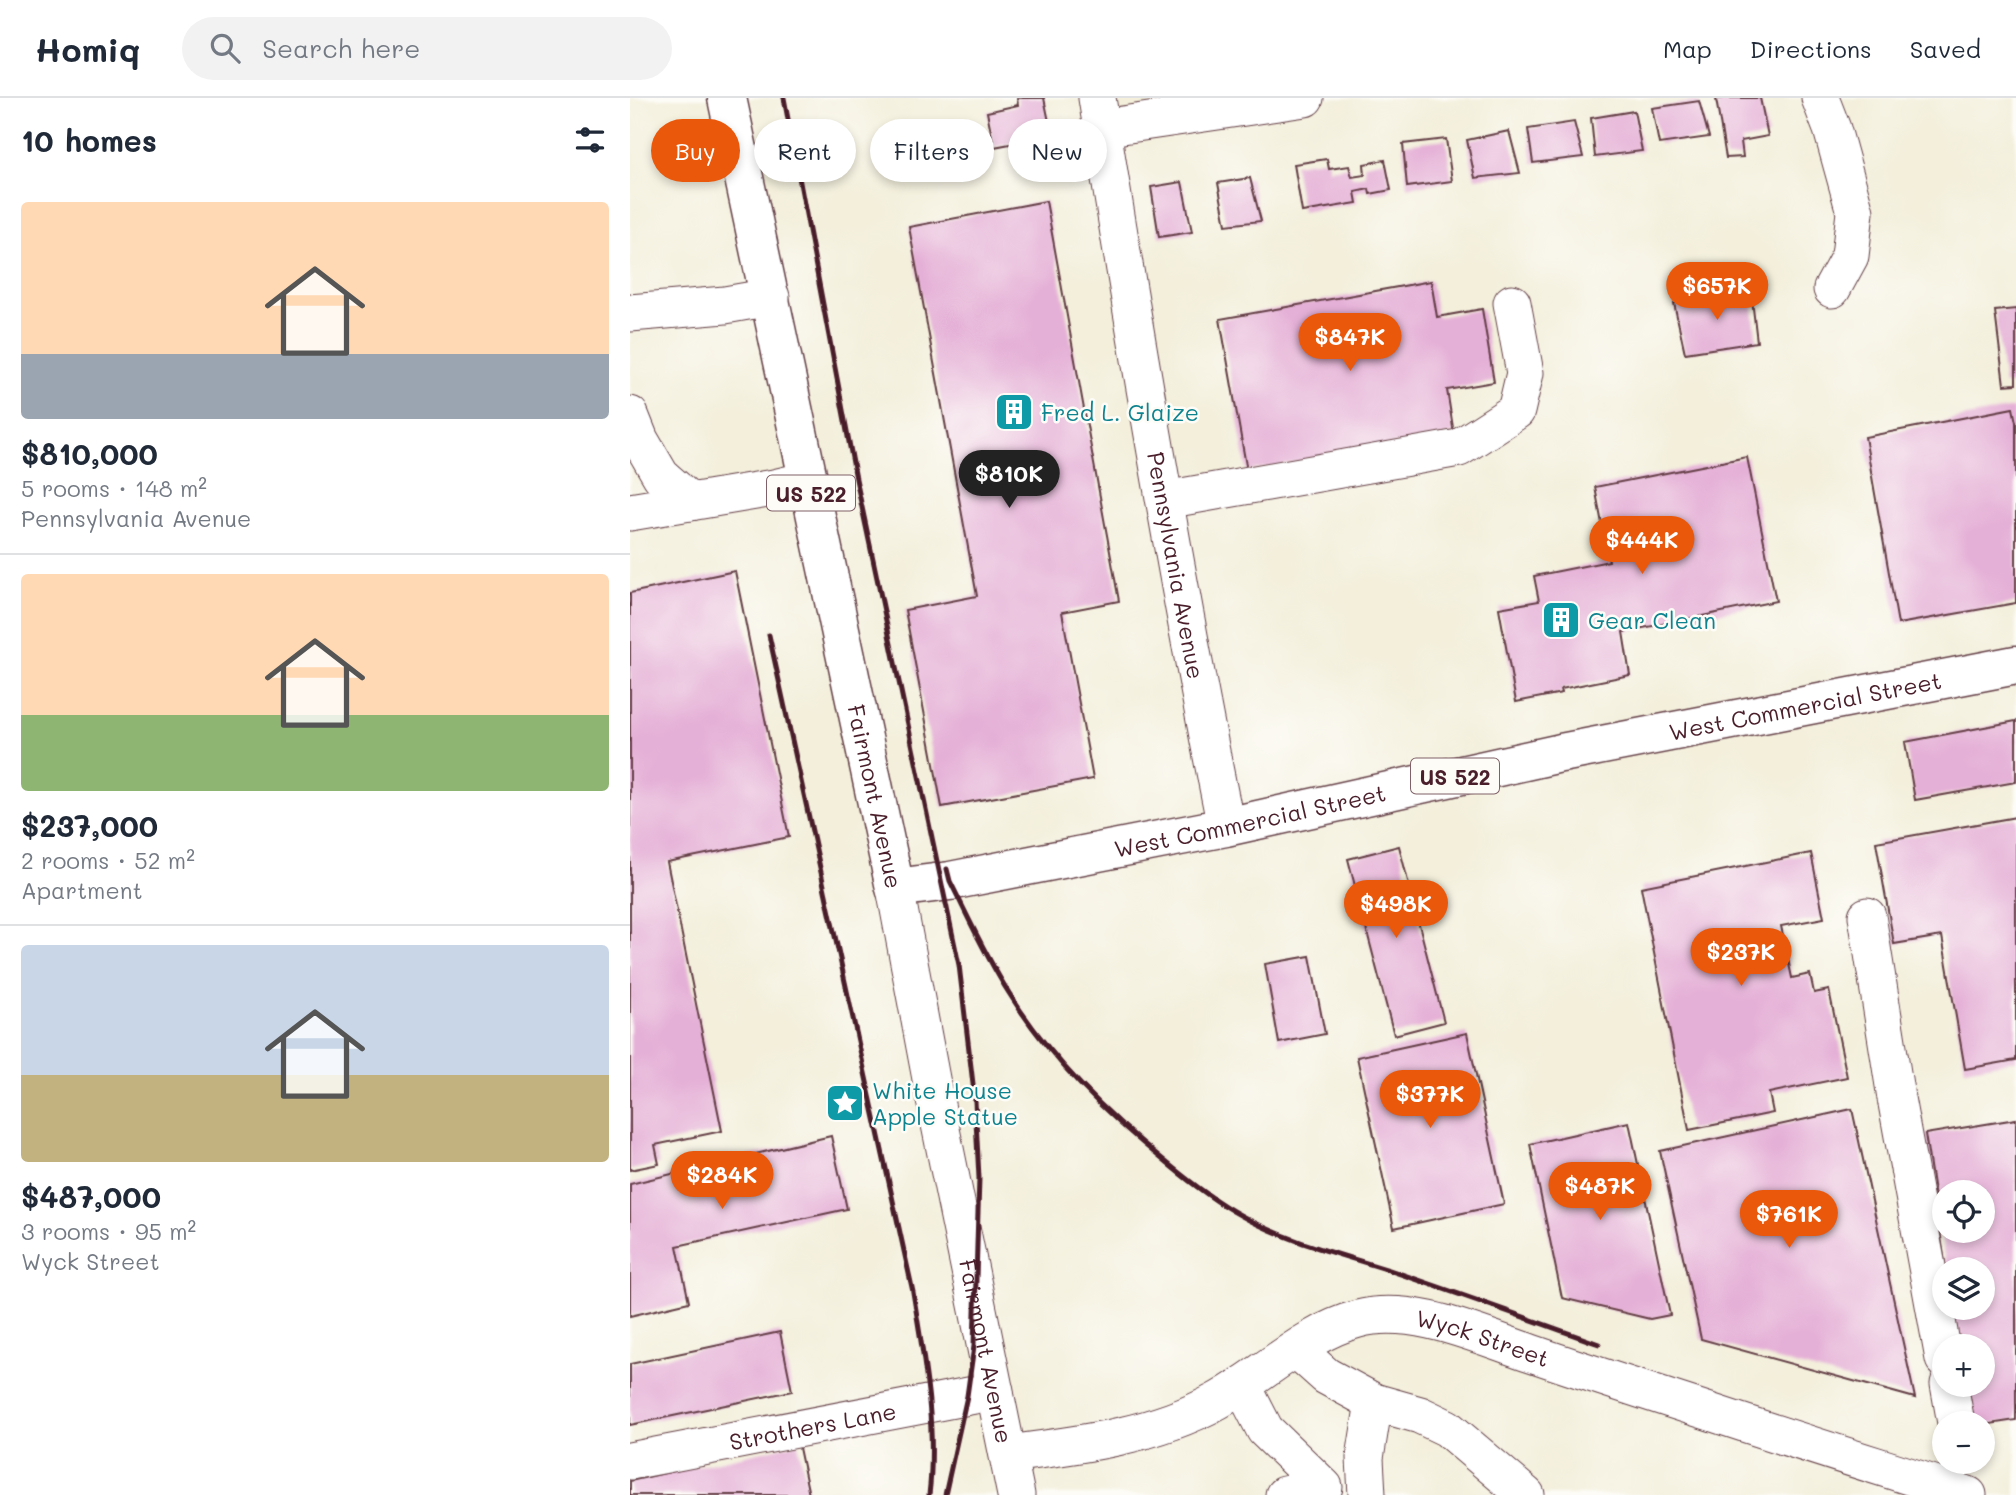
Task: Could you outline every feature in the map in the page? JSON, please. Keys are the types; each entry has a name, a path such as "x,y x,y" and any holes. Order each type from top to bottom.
{"main road":[{"name":"Fairmont Avenue","path":"727,98 895,888"},
{"name":"West Commercial Street","path":"895,888 950,881 1226,827 1561,753 2016,665"}],"street":[{"path":"1100,113 1305,98"},
{"path":"1820,98 1832,129 1855,212 1850,256 1832,289"},
{"name":"Pennsylvania Avenue","path":"1100,113 1165,499 1226,827"},
{"path":"632,316 771,297"},
{"path":"1165,499 1459,448 1516,411 1525,373 1512,303"},
{"path":"630,415 640,440 661,476 691,502"},
{"path":"630,512 808,480"},
{"name":"Fairmont Avenue","path":"895,888 935,1100 1016,1495"},
{"path":"1867,916 1896,1098 1939,1334"},
{"name":"Wyck Street","path":"1008,1454 1062,1447 1159,1426 1217,1401 1336,1326 1359,1318 1406,1315 1467,1331 1747,1425 1934,1479 1968,1495"},
{"path":"1297,1350 1326,1376 1374,1402 1420,1415 1447,1428 1527,1495"},
{"path":"1242,1385 1265,1430 1329,1491"},
{"name":"Strothers Lane","path":"630,1461 995,1391"},
{"path":"1367,1495 1365,1458 1374,1402"},
{"path":"1284,1495 1329,1491"}],"building":[{"path":"1017,98 1044,98 1048,119 1008,119 1008,144 994,147 994,119 988,119 987,112 1018,105"},
{"path":"1760,98 1768,136 1741,141 1743,157 1726,158 1716,99"},
{"path":"1699,101 1709,137 1659,144 1652,108"},
{"path":"1634,111 1642,151 1595,157 1591,118"},
{"path":"1574,122 1583,157 1533,163 1528,129"},
{"path":"1509,131 1520,173 1475,178 1467,140"},
{"path":"1446,139 1452,181 1407,187 1403,144"},
{"path":"1327,159 1329,169 1349,166 1352,177 1365,175 1364,164 1385,160 1391,190 1370,194 1369,189 1355,192 1357,203 1302,212 1294,164"},
{"path":"1250,178 1261,221 1226,225 1218,183"},
{"path":"1182,182 1192,232 1159,237 1151,187"},
{"name":"Fred L. Glaize","path":"1046,201 1119,601 1062,612 1093,779 942,807 905,610 977,596 909,227"},
{"path":"1431,281 1437,317 1482,309 1494,382 1447,390 1454,434 1247,471 1220,319"},
{"path":"1751,291 1757,342 1685,353 1674,303"},
{"path":"2016,309 2016,384 2004,385 1995,311"},
{"path":"2013,408 2016,422 2016,603 1898,624 1865,437"},
{"path":"1747,457 1776,601 1623,632 1630,675 1561,689 1562,693 1516,702 1499,608 1539,601 1534,576 1609,561 1595,487"},
{"path":"735,571 789,837 667,862 722,1131 655,1145 659,1164 630,1170 630,593"},
{"path":"2016,721 2016,782 1915,800 1905,742"},
{"path":"2016,817 2016,1060 1965,1069 1942,936 1894,944 1876,842"},
{"path":"1399,846 1444,1022 1394,1035 1348,859"},
{"path":"1811,853 1824,918 1781,926 1792,978 1810,974 1814,993 1829,990 1847,1077 1769,1093 1773,1113 1689,1130 1641,887"},
{"path":"1310,956 1325,1034 1279,1043 1265,964"},
{"path":"1467,1033 1504,1204 1394,1228 1357,1057"},
{"path":"1852,1109 1915,1398 1701,1339 1660,1151"},
{"path":"2016,1119 2016,1420 1995,1423 1995,1411 1968,1411 1966,1397 1995,1397 1995,1334 1956,1334 1954,1320 1995,1320 1995,1257 1944,1257 1942,1243 1995,1243 1995,1180 1932,1180 1925,1134"},
{"path":"1629,1122 1670,1315 1650,1319 1562,1298 1530,1144"},
{"path":"831,1136 847,1209 677,1246 689,1302 630,1316 630,1184"},
{"path":"780,1332 792,1391 630,1425 630,1364"},
{"path":"798,1443 809,1495 630,1495 630,1481"}],"railway":[{"path":"784,98 856,479 959,965 975,1101 979,1178 974,1346 967,1396 945,1495"},
{"path":"769,635 913,1292 930,1419 929,1495"},
{"path":"947,869 950,881 993,966 1025,1018 1043,1041 1101,1105 1202,1191 1240,1215 1294,1240 1416,1279 1599,1344"}],"place":[{"name":"Fred L. Glaize","path":"1014,412"},
{"name":"Gear Clean","path":"1561,620"},
{"name":"White House Apple Statue","path":"845,1103"}]}
